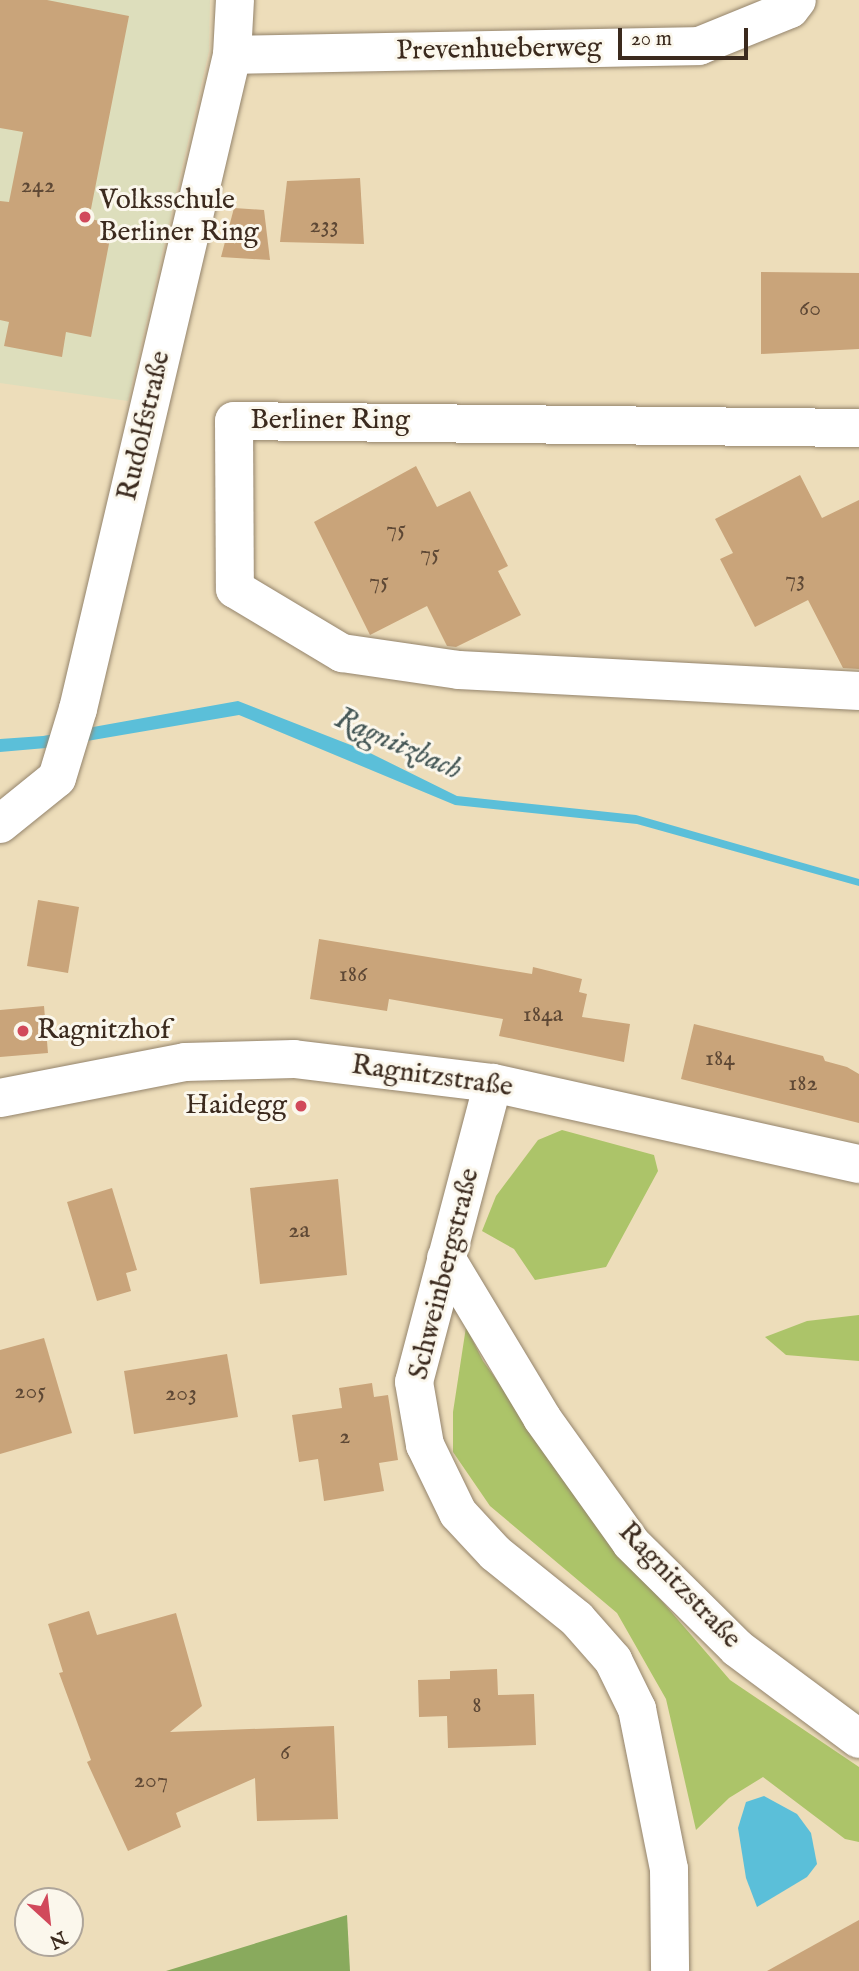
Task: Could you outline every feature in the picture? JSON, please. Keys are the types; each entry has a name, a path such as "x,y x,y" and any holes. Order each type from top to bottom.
{"street":[{"name":"Rudolfstraße","path":"0,824 57,778 78,709 232,55 235,0"},
{"name":"Prevenhueberweg","path":"232,55 699,47 790,9 797,0"},
{"name":"Berliner Ring","path":"859,428 234,421 235,589 342,653 459,670 859,691"},
{"name":"Ragnitzstraße","path":"0,1098 185,1062 280,1059 493,1083 859,1164"},
{"name":"Schweinbergstraße","path":"493,1083 414,1382 425,1446 458,1513 495,1553 577,1619 613,1660 636,1709 669,1869 670,1971"},
{"name":"Ragnitzstraße","path":"446,1258 542,1418 631,1543 737,1648 859,1738"}],"shaded area":[{"name":"Volksschule Berliner Ring","path":"0,0 210,0 209,51 128,401 0,383"}],"green space":[{"path":"562,1130 654,1155 658,1171 606,1267 535,1280 514,1249 482,1231 496,1196 538,1140"},
{"path":"859,1315 859,1361 786,1355 765,1337 807,1321"},
{"path":"466,1327 483,1361 629,1563 730,1680 859,1767 859,1842 845,1839 763,1777 729,1798 696,1830 666,1699 617,1613 490,1506 453,1452 453,1412"},
{"path":"347,1915 350,1971 166,1971"}],"water":[{"name":"Ragnitzbach","path":"238,701 366,751 457,796 636,815 859,879 859,886 637,824 455,805 239,715 46,748 0,752 0,739 43,736"},
{"path":"764,1796 797,1814 811,1833 817,1864 807,1877 757,1907 746,1878 738,1828 746,1802"}],"building":[{"path":"0,0 47,0 129,16 89,219 113,223 91,337 66,332 62,357 4,346 9,322 0,320 0,201 9,202 23,132 0,128"},
{"path":"360,178 364,244 280,242 287,181"},
{"path":"234,208 264,210 270,260 221,257"},
{"path":"761,272 859,273 859,349 761,354"},
{"path":"416,466 437,507 470,491 508,566 498,571 521,615 456,647 447,646 427,606 370,635 314,522"},
{"path":"800,475 822,518 859,500 859,669 843,668 808,600 755,627 720,559 733,553 715,519"},
{"path":"38,900 79,907 68,973 27,966"},
{"path":"319,939 532,974 533,967 582,979 579,992 587,994 582,1017 630,1024 624,1062 499,1036 503,1019 389,999 387,1011 310,999"},
{"name":"Ragnitzhof","path":"44,1006 48,1053 0,1057 0,1010"},
{"path":"694,1024 823,1056 825,1061 847,1067 859,1074 859,1123 681,1079"},
{"path":"338,1179 347,1275 260,1284 250,1188"},
{"path":"112,1188 137,1270 126,1273 131,1291 97,1301 67,1202"},
{"path":"44,1338 72,1433 0,1454 0,1350"},
{"path":"227,1354 238,1417 134,1434 124,1371"},
{"path":"372,1383 374,1397 388,1395 398,1460 379,1463 384,1491 324,1501 318,1459 299,1462 292,1415 342,1408 339,1388"},
{"path":"89,1611 97,1635 176,1613 202,1706 170,1732 334,1726 338,1819 257,1821 255,1778 176,1813 181,1827 128,1851 87,1762 91,1760 59,1673 63,1672 48,1624"},
{"path":"497,1669 498,1695 534,1694 536,1745 448,1748 447,1716 419,1717 418,1680 450,1679 450,1671"},
{"path":"859,1920 859,1971 767,1971"}],"place":[{"name":"Volksschule Berliner Ring","path":"85,217"},
{"name":"Ragnitzhof","path":"23,1031"},
{"name":"Haidegg","path":"301,1106"}]}
